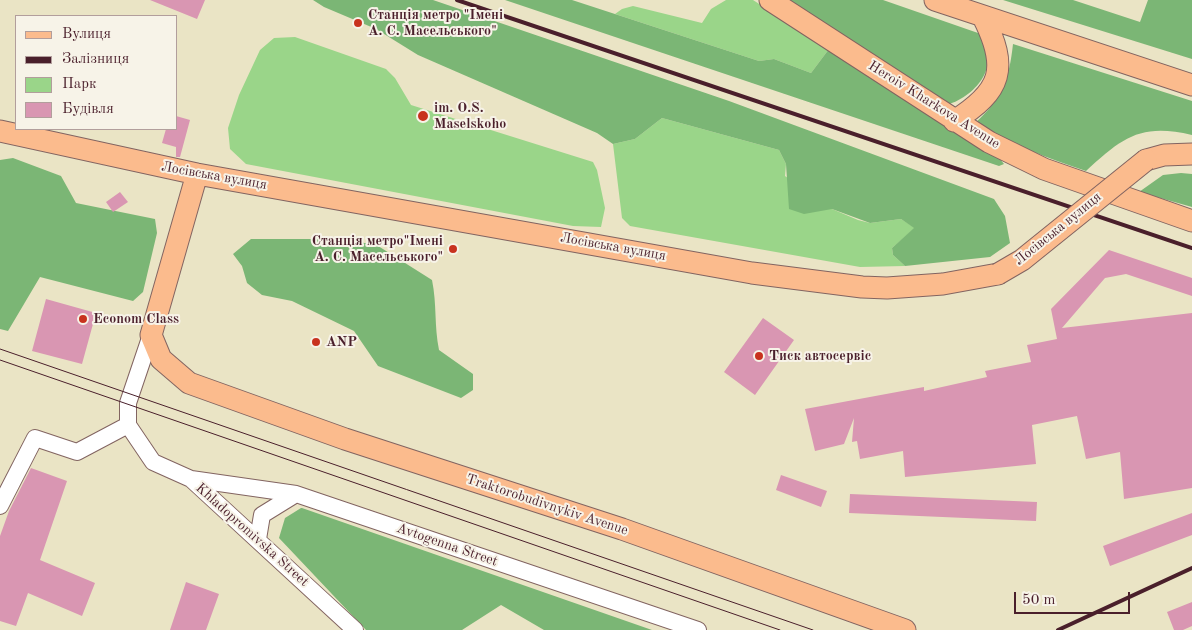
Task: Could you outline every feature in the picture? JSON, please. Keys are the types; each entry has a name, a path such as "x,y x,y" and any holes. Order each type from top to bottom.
{"main road":[{"name":"Heroiv Kharkova Avenue","path":"770,0 989,142 1044,169 1192,221"},
{"path":"934,0 1192,85"},
{"path":"954,121 972,110 989,94 995,81 999,66 997,48 983,17"},
{"name":"Лосівська вулиця","path":"0,131 197,174 752,273 887,288 943,284 998,274 1022,260 1146,160 1164,155 1192,154"},
{"path":"151,335 197,174"},
{"name":"Traktorobudivnykiv Avenue","path":"151,335 161,359 189,383 345,439 622,530 905,630"}],"street":[{"path":"0,506 35,438 77,452 128,425 128,403 151,335"},
{"name":"Khladopromivska Street","path":"128,425 153,462 191,479 355,630"},
{"name":"Avtogenna Street","path":"191,479 296,494 698,630"},
{"path":"258,539 262,515 296,494"}],"green space":[{"path":"313,0 433,0 729,101 994,199 1005,216 1010,243 990,257 905,266 893,255 892,248 914,228 901,219 870,223 832,209 804,214 789,209 786,164 779,150 662,118 635,139 613,144 597,133 418,55 376,29 324,7"},
{"path":"505,0 572,0 759,61 774,59 811,73 829,49 1000,159 1004,164 999,166"},
{"path":"726,0 753,0 829,49 811,73 774,59 759,61 615,14 622,9 633,6 702,23 711,9"},
{"path":"786,0 883,0 978,33 985,44 988,56 984,76 968,94 947,105"},
{"path":"1003,0 1073,0 1140,22 1148,0 1192,0 1192,59"},
{"path":"295,37 386,69 395,78 411,105 593,162 597,170 605,208 601,227 573,226 246,164 230,149 228,128 239,95 260,50 274,38"},
{"path":"1013,44 1192,101 1192,135 1159,131 1146,132 1134,136 1111,149 1086,171 1043,156 1002,138 975,123 992,105 1003,87 1007,78"},
{"path":"662,118 779,150 786,164 785,176 832,209 858,220 870,223 901,219 915,228 892,248 893,255 905,266 860,267 630,226 622,218 613,144 635,139"},
{"path":"13,158 61,176 76,203 155,219 157,233 143,292 133,301 40,277 8,331 0,329 0,160"},
{"path":"1192,174 1192,207 1139,192 1163,175"},
{"path":"251,239 325,239 375,244 432,280 439,350 473,374 473,390 461,398 378,366 354,331 292,301 262,295 247,283 242,266 233,254"},
{"path":"301,508 652,630 544,630 501,605 462,630 366,630 279,538 285,518"}],"building":[{"path":"150,0 205,0 197,19"},
{"path":"178,117 190,120 180,157 176,157 176,147 162,143 166,130 178,130"},
{"path":"120,192 128,202 113,212 106,202"},
{"path":"1109,250 1192,278 1192,296 1126,274 1105,278 1062,328 1192,313 1192,488 1124,499 1120,452 1086,459 1077,416 1032,425 1036,464 905,477 903,451 860,459 857,441 852,442 854,418 844,444 815,451 805,409 924,387 924,391 987,377 985,371 1031,362 1027,345 1057,339 1051,309"},
{"path":"46,299 96,313 82,364 32,351"},
{"name":"Тиск автосервіс","path":"763,318 794,340 755,395 724,372"},
{"path":"31,468 67,481 40,560 95,583 82,616 28,593 16,626 0,621 0,536 9,511"},
{"path":"781,475 827,491 821,507 776,490"},
{"path":"850,494 1037,502 1036,521 849,513"},
{"path":"1192,513 1192,535 1110,566 1103,546"},
{"path":"186,582 219,594 206,630 170,630"},
{"path":"1192,602 1192,626 1183,630 1174,630 1167,612"}],"tram line":[{"path":"0,349 813,630"},
{"path":"0,360 780,630"}],"railway":[{"path":"457,0 1192,248"},
{"path":"1058,630 1192,568"}],"place":[{"name":"Станція метро \"Імені А. С. Масельського\"","path":"358,23"},
{"name":"іm. O.S. Maselskoho","path":"423,116"},
{"name":"Станція метро\"Імені А. С. Масельського\"","path":"453,249"},
{"name":"Econom Class","path":"83,319"},
{"name":"ANP","path":"316,342"},
{"name":"Тиск автосервіс","path":"759,356"}]}
